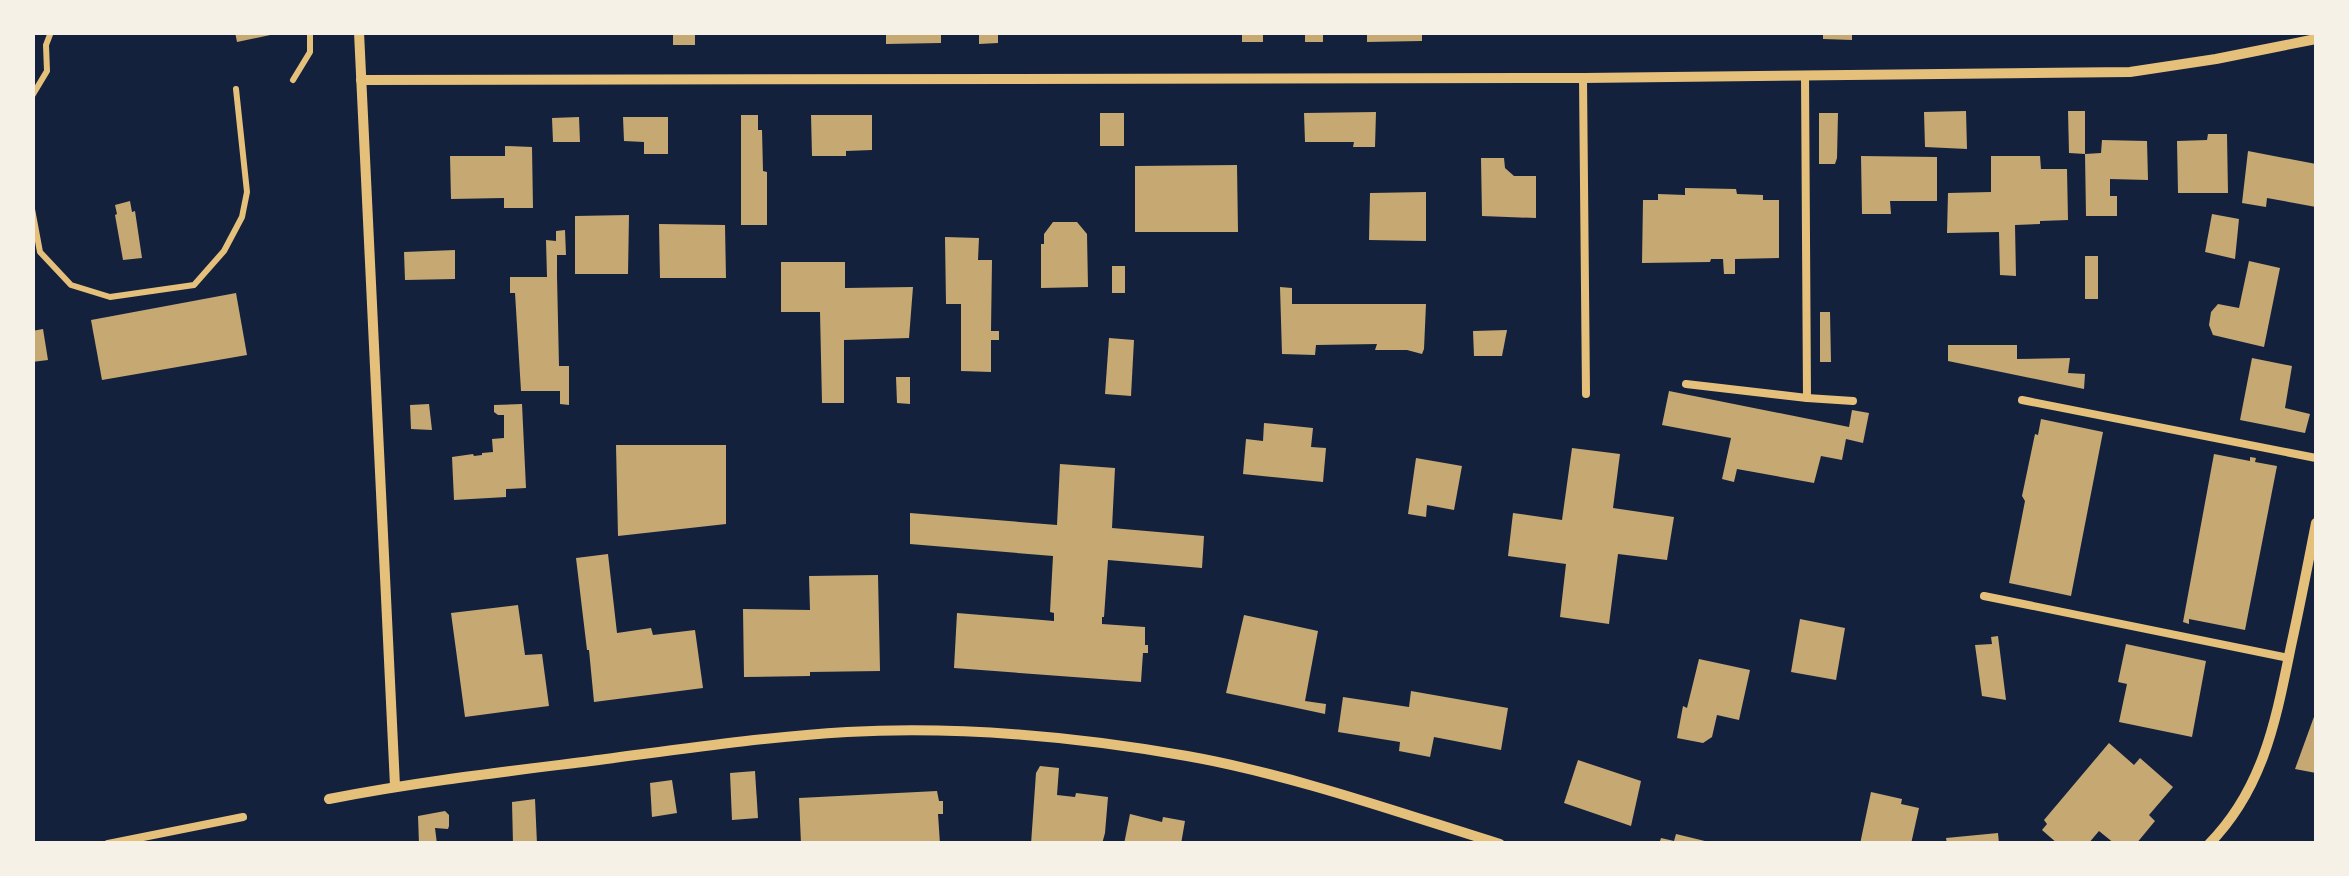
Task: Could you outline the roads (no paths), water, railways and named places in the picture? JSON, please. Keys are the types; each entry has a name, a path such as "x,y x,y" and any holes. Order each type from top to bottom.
{"street":[{"path":"360,32 395,786"},
{"path":"361,80 1583,78 2130,72 2316,39"},
{"path":"2210,844 2228,824 2258,772 2275,728 2316,523"},
{"path":"329,799 395,786 739,742 848,732 928,731 1067,740 1188,756 1281,777 1466,839 1500,844"}],"lane":[{"path":"1805,75 1808,398"},
{"path":"1583,78 1586,394"},
{"path":"1686,384 1854,400"},
{"path":"2022,400 2316,458"},
{"path":"1984,596 2289,658"},
{"path":"108,844 243,817"}]}
